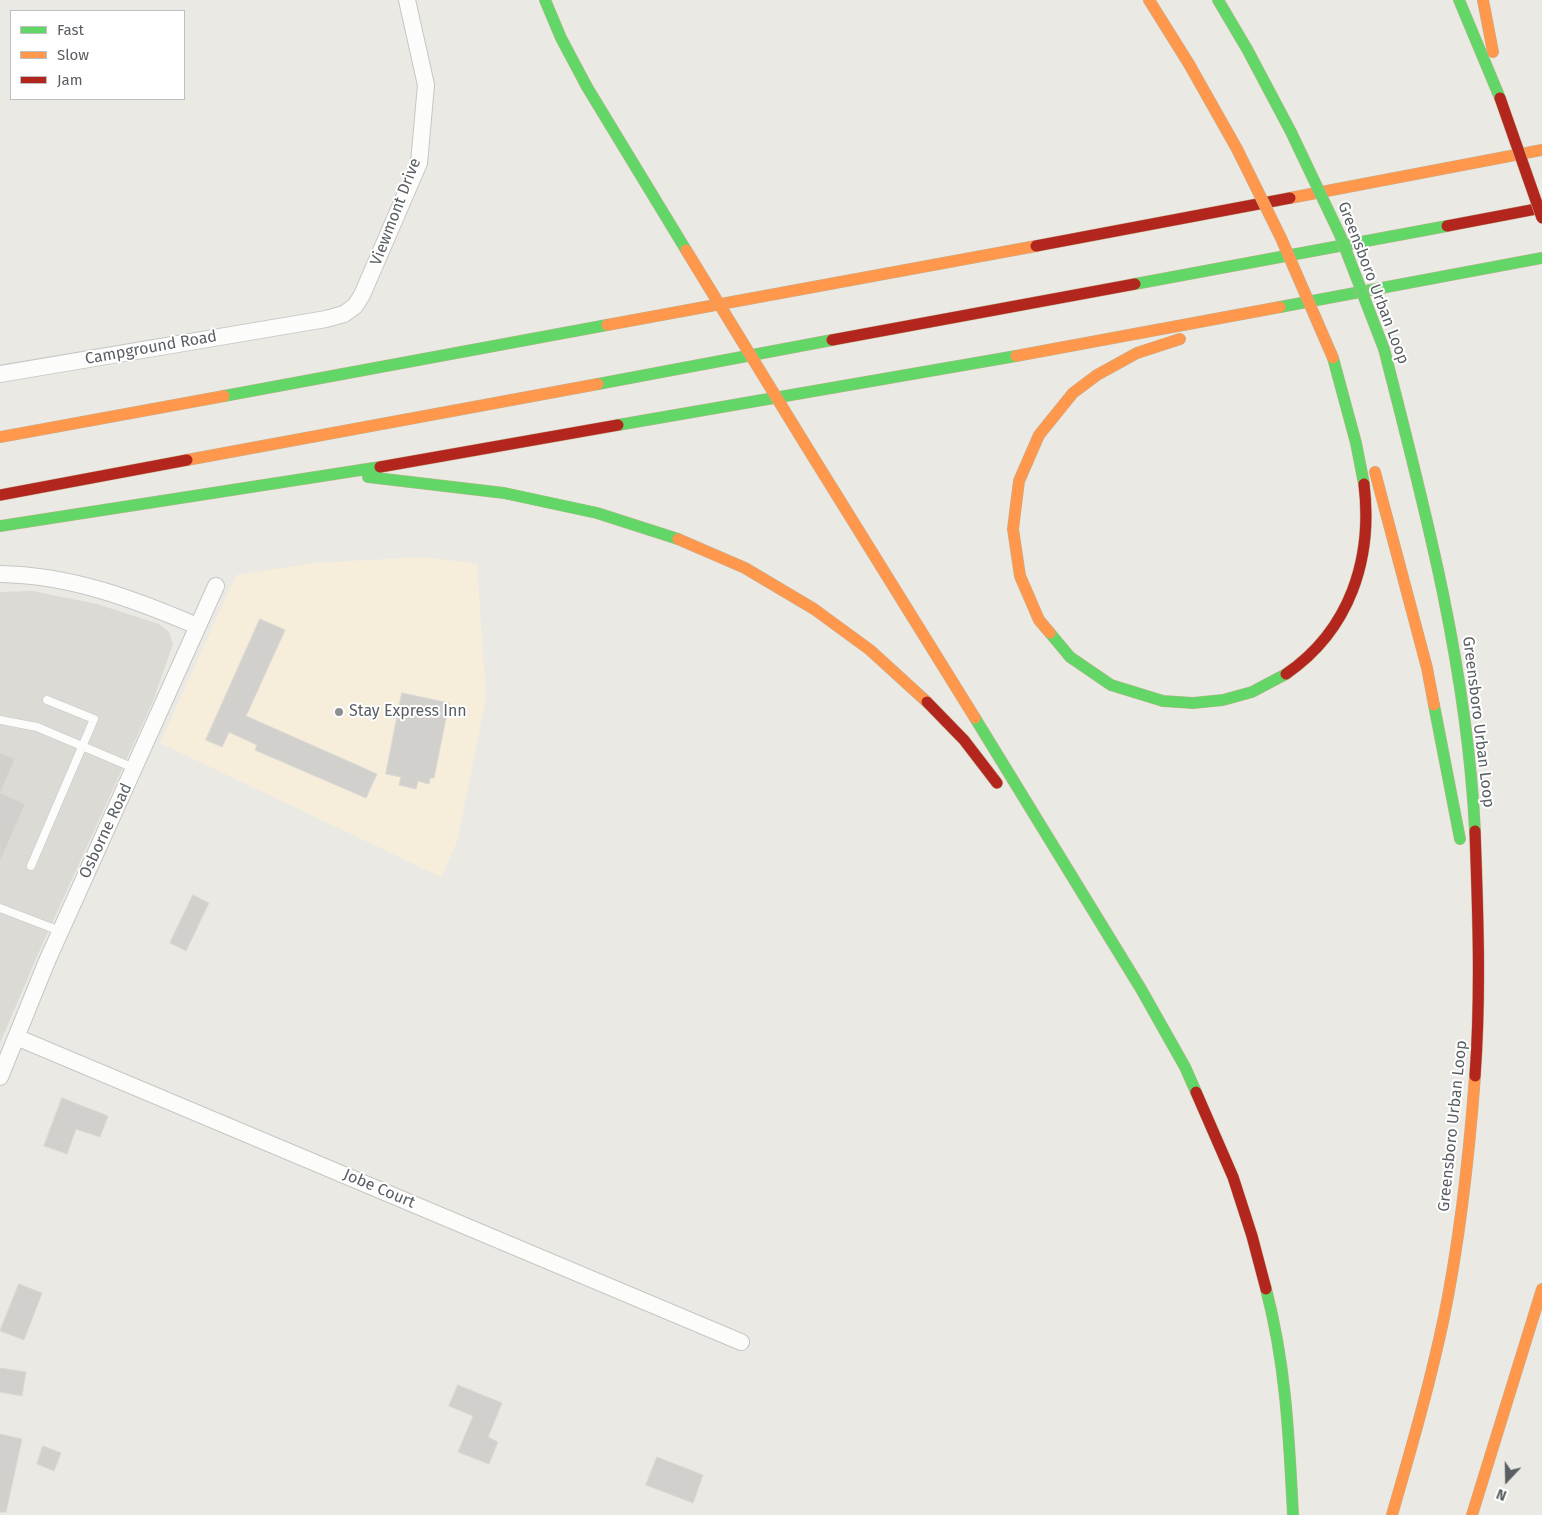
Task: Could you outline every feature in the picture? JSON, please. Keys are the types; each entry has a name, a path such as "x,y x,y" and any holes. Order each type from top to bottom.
{"highway":[{"path":"545,0 550,15 579,73 615,135 1067,867 1141,989 1185,1067 1233,1177 1252,1236 1275,1324 1286,1406 1293,1515"},
{"path":"1149,0 1189,64 1237,150 1281,238 1333,358 1345,375 1368,444"},
{"name":"Greensboro Urban Loop","path":"1218,0 1292,132 1340,234 1384,349 1424,502 1448,612 1466,725 1474,819 1479,936 1479,1024 1472,1116 1460,1222 1444,1316 1420,1419 1392,1515"},
{"path":"1459,0 1500,98 1542,218"},
{"path":"1484,0 1500,98"},
{"path":"0,437 1137,227 1542,150"},
{"path":"0,495 1542,208"},
{"path":"0,526 339,474 1034,352 1542,258"},
{"path":"1221,330 1230,328 1246,313"},
{"path":"1194,336 1171,342 1121,361 1093,376 1072,393 1040,432 1028,454 1021,474 1013,513 1014,548 1017,566 1026,594 1039,620 1053,638 1078,664 1101,679 1136,694 1170,702 1186,703 1221,700 1239,696 1274,682 1294,670 1311,656 1325,640 1347,605 1361,563 1366,500 1358,446 1335,376 1333,358"},
{"path":"1373,463 1427,668 1479,936"},
{"path":"339,474 504,493 597,513 678,539 745,568 814,609 870,650 920,695 964,740 1004,793"},
{"path":"1026,824 1067,867"},
{"path":"1472,1515 1542,1289"},
{"path":"1476,1502 1509,1433"}],"street":[{"name":"Viewmont Drive","path":"302,322 326,319 344,314 355,306 370,279 419,164 426,85 406,0"},
{"name":"Campground Road","path":"0,374 302,322"},
{"path":"0,574 68,580 144,604 198,626"},
{"name":"Osborne Road","path":"0,1077 3,1059 16,1037 60,931 216,586"},
{"name":"Jobe Court","path":"16,1037 741,1342"}],"lane":[{"path":"31,866 94,719 46,700"},
{"path":"0,720 37,727 134,768"},
{"path":"0,908 60,931"}],"shaded area":[{"path":"424,557 477,564 486,698 457,842 441,877 160,743 236,575 314,563"},
{"path":"32,591 97,604 159,624 169,632 173,644 153,701 38,954 0,1043 0,592"}],"building":[{"path":"260,619 285,630 246,716 377,774 366,798 255,750 257,745 229,732 222,747 206,740"},
{"path":"402,693 449,703 434,778 430,778 429,784 418,781 416,789 399,785 401,777 386,774"},
{"path":"0,753 15,759 0,793"},
{"path":"0,793 25,804 0,861"},
{"path":"193,895 209,903 186,951 170,943"},
{"path":"62,1098 108,1116 100,1137 76,1129 67,1154 44,1146"},
{"path":"19,1284 42,1293 24,1340 0,1331"},
{"path":"0,1368 26,1372 22,1396 0,1392"},
{"path":"458,1385 502,1403 488,1437 498,1442 489,1464 458,1452 473,1416 449,1406"},
{"path":"0,1434 22,1439 6,1512 0,1512"},
{"path":"43,1446 61,1453 54,1471 37,1464"},
{"path":"657,1457 703,1475 693,1503 646,1485"}],"traffic: fast":[{"path":"545,0 561,38 587,87 686,250"},
{"path":"1218,0 1247,49 1291,132"},
{"path":"1459,0 1500,98"},
{"path":"1291,132 1340,235 1384,349"},
{"path":"1135,284 1447,226"},
{"path":"1280,307 1542,258"},
{"path":"224,396 607,325"},
{"path":"598,384 832,340"},
{"path":"1384,349 1429,528 1454,648 1463,709 1475,831"},
{"path":"618,425 1016,356"},
{"path":"1333,358 1356,443 1364,484"},
{"path":"0,526 380,467"},
{"path":"368,477 504,493 597,513 678,539"},
{"path":"1050,633 1070,657 1111,685 1163,701 1193,703 1223,700 1252,692 1286,674"},
{"path":"1434,705 1460,839"},
{"path":"975,718 1141,989 1185,1067 1196,1092"},
{"path":"1266,1289 1273,1317 1286,1401 1293,1515"}],"traffic: slow":[{"path":"1149,0 1189,64 1237,149"},
{"path":"1483,0 1493,52"},
{"path":"1237,149 1281,238 1333,358"},
{"path":"1290,198 1542,150"},
{"path":"607,325 1036,246"},
{"path":"686,250 805,444"},
{"path":"1016,356 1280,307"},
{"path":"1050,633 1039,620 1020,576 1013,529 1019,481 1039,435 1073,393 1097,375 1137,353 1180,339"},
{"path":"187,460 598,384"},
{"path":"0,437 224,396"},
{"path":"805,444 975,718"},
{"path":"1375,472 1427,668 1434,705"},
{"path":"678,539 745,568 814,609 870,650 927,702"},
{"path":"1392,1515 1439,1342 1450,1287 1463,1197 1475,1076"},
{"path":"1472,1515 1542,1289"}],"traffic: jam":[{"path":"1500,98 1542,218"},
{"path":"1036,246 1290,198"},
{"path":"1447,226 1542,208"},
{"path":"832,340 1135,284"},
{"path":"380,467 618,425"},
{"path":"0,495 187,460"},
{"path":"1286,674 1308,656 1326,636 1341,614 1352,591 1365,539 1364,484"},
{"path":"927,702 964,740 997,783"},
{"path":"1475,831 1478,923 1475,1076"},
{"path":"1196,1092 1233,1177 1252,1236 1266,1289"}],"place":[{"name":"Stay Express Inn","path":"339,712"}]}
